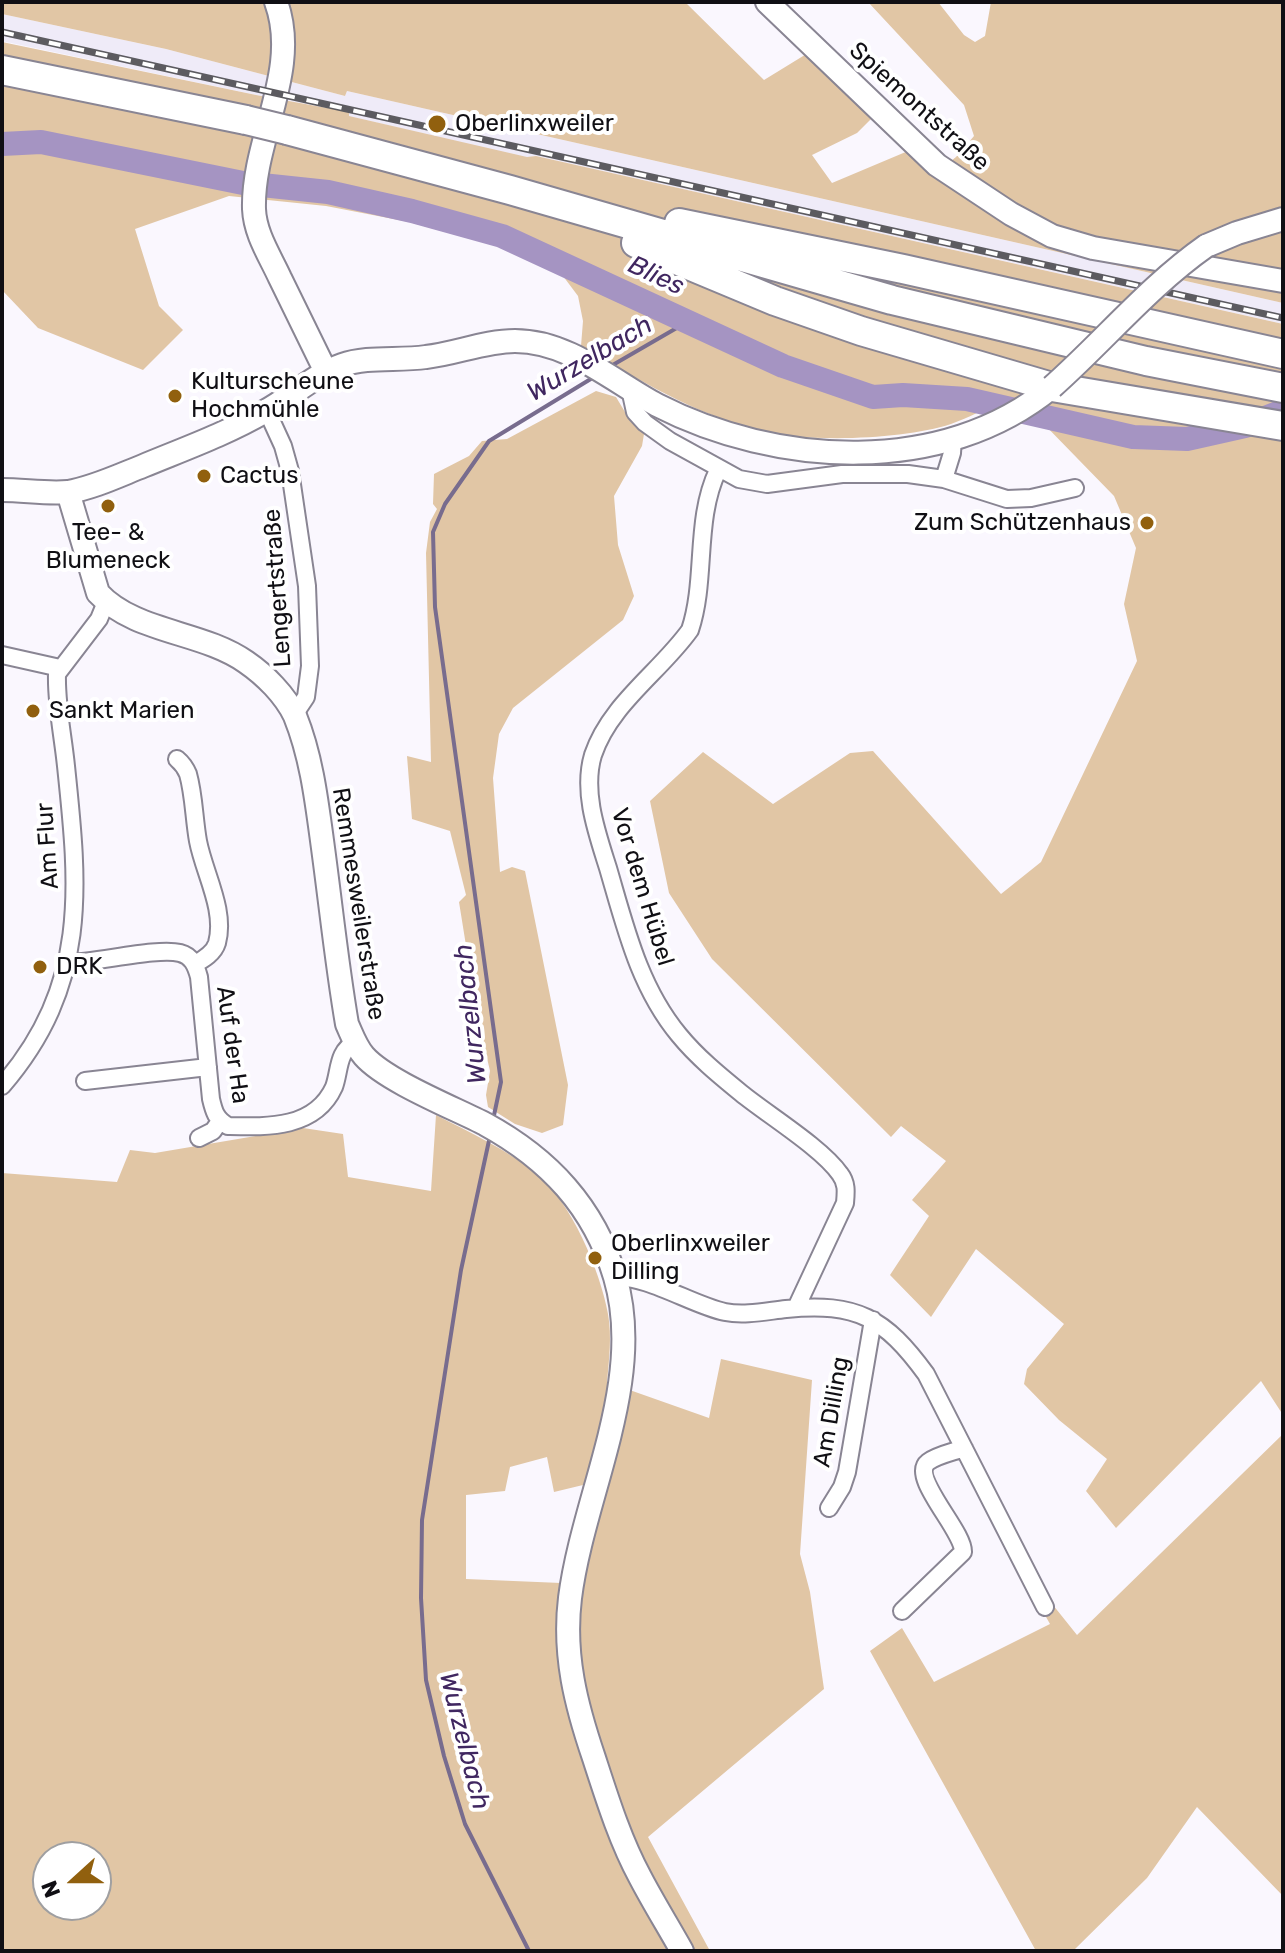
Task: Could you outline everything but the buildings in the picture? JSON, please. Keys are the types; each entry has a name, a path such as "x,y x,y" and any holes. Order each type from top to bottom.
{"highway":[{"path":"2,70 287,130 510,190 892,300 1146,361 1283,388"},
{"path":"510,190 903,269 1283,354"},
{"path":"510,190 775,301 861,331 1052,387 1283,426"}],"main road":[{"path":"276,2 282,22 281,61 254,198 257,227 326,372"},
{"name":"Spiemontstraße","path":"767,2 937,165 1011,214 1052,236 1093,248 1283,281"},
{"path":"2,490 68,492 231,430 267,411 326,372 356,362 429,357 515,341 538,344 582,360 656,405 721,432 786,447 873,451 915,448 979,430 1039,398 1166,276 1206,246 1283,219"},
{"path":"68,492 98,593 106,602"},
{"name":"Remmesweilerstraße","path":"106,602 138,618 225,650 245,661 283,696 294,715 316,793 347,1024 355,1043 378,1068 494,1130 564,1182 590,1219 615,1278 623,1326 623,1351 612,1422 570,1598 568,1656 572,1687 583,1725 633,1863 682,1951"}],"street":[{"path":"622,384 635,412 645,423 718,470 739,479 767,484 875,472 944,479 1007,499 1031,498 1075,488"},
{"name":"Lengertstraße","path":"267,411 283,446 290,471 307,586 310,666 306,697 294,715"},
{"path":"944,479 953,439"},
{"name":"Vor dem Hübel","path":"718,470 703,528 695,614 690,630 602,735 593,756 590,800 625,929 642,976 659,1007 696,1054 819,1153 840,1173 846,1187 845,1203 796,1308"},
{"path":"2,655 60,668 99,619 106,602"},
{"name":"Am Flur","path":"2,1086 39,1036 52,1011 67,963 76,891 57,683 60,668"},
{"path":"177,759 185,766 189,778 198,839 213,893 218,927 213,951 195,964"},
{"name":"Auf der Ha","path":"67,963 179,952 195,964 211,1099 220,1121 228,1126 291,1123 306,1118 321,1105 333,1087 345,1050 355,1043"},
{"path":"85,1081 208,1067"},
{"name":"Auf der Ha","path":"199,1138 213,1131 220,1121"},
{"path":"615,1278 641,1282 728,1312 828,1306 853,1311 873,1320 911,1354 926,1374 1045,1607"},
{"name":"Am Dilling","path":"829,1508 847,1472 873,1320"},
{"path":"902,1611 963,1552 963,1543 933,1496 923,1473 929,1461 964,1448"}],"shaded area":[{"path":"2,2 685,2 764,80 808,53 872,118 857,133 812,155 832,183 908,151 935,174 956,157 974,136 964,105 868,2 938,2 964,35 975,42 985,36 991,2 1283,2 1283,303 347,91 345,96 166,49 2,14"},
{"path":"2,14 166,49 345,96 347,91 1283,303 1283,324 536,156 527,158 348,116 348,112 2,41"},
{"path":"2,42 349,112 349,116 527,157 536,156 1283,324 1283,1415 1261,1381 1116,1528 1086,1491 1107,1459 1059,1420 1024,1384 1027,1369 1064,1324 976,1249 931,1317 890,1275 929,1216 912,1200 946,1161 901,1126 891,1137 712,959 669,893 650,801 703,752 773,804 850,753 873,751 1001,894 1041,862 1137,661 1124,604 1136,548 1114,496 1039,419 1001,401 951,424 907,434 854,438 801,437 733,423 666,394 581,346 583,321 578,296 563,276 500,247 409,222 326,206 229,196 135,229 159,306 183,330 143,370 38,328 2,290"},
{"path":"596,391 616,397 631,422 644,434 642,446 614,496 618,545 634,596 623,620 513,708 499,734 493,778 500,872 512,867 525,871 568,1085 563,1125 542,1133 515,1124 488,1107 486,1095 490,1071 477,1014 459,902 466,895 450,831 412,819 407,756 431,762 426,553 430,522 437,509 433,504 434,474 469,456 482,441 507,439"},
{"path":"436,1115 488,1142 537,1174 572,1219 591,1258 608,1314 610,1348 607,1382 709,1418 721,1359 812,1380 800,1554 810,1592 824,1689 648,1837 710,1951 2,1951 2,1173 117,1182 130,1150 155,1153 303,1128 343,1134 348,1177 431,1191","holes":["547,1457 554,1492 583,1485 561,1583 466,1579 466,1495 505,1491 510,1467"]},
{"path":"1283,1434 1283,1896 1197,1807 1147,1878 1073,1951 1036,1951 870,1651 902,1628 934,1682 1050,1624 1041,1608 1049,1600 1077,1635"}],"waterway":[{"name":"Blies","path":"2,144 41,142 243,183 328,192 502,236 783,366 873,397 903,395 967,399 1133,437 1187,439 1245,426 1283,411"},
{"name":"Wurzelbach","path":"611,366 687,322"},
{"name":"Wurzelbach","path":"493,1120 501,1082 435,607 433,532 445,504 489,441 594,377"},
{"name":"Wurzelbach","path":"490,1136 461,1270 422,1520 421,1598 426,1680 444,1756 465,1824 529,1951"}],"railway":[{"path":"2,32 1283,318"}],"place":[{"name":"Oberlinxweiler","path":"437,124"},
{"name":"Kulturscheune Hochmühle","path":"175,396"},
{"name":"Cactus","path":"204,476"},
{"name":"Tee- & Blumeneck","path":"108,506"},
{"name":"Zum Schützenhaus","path":"1147,523"},
{"name":"Sankt Marien","path":"33,711"},
{"name":"DRK","path":"40,967"},
{"name":"Oberlinxweiler Dilling","path":"595,1258"}]}
